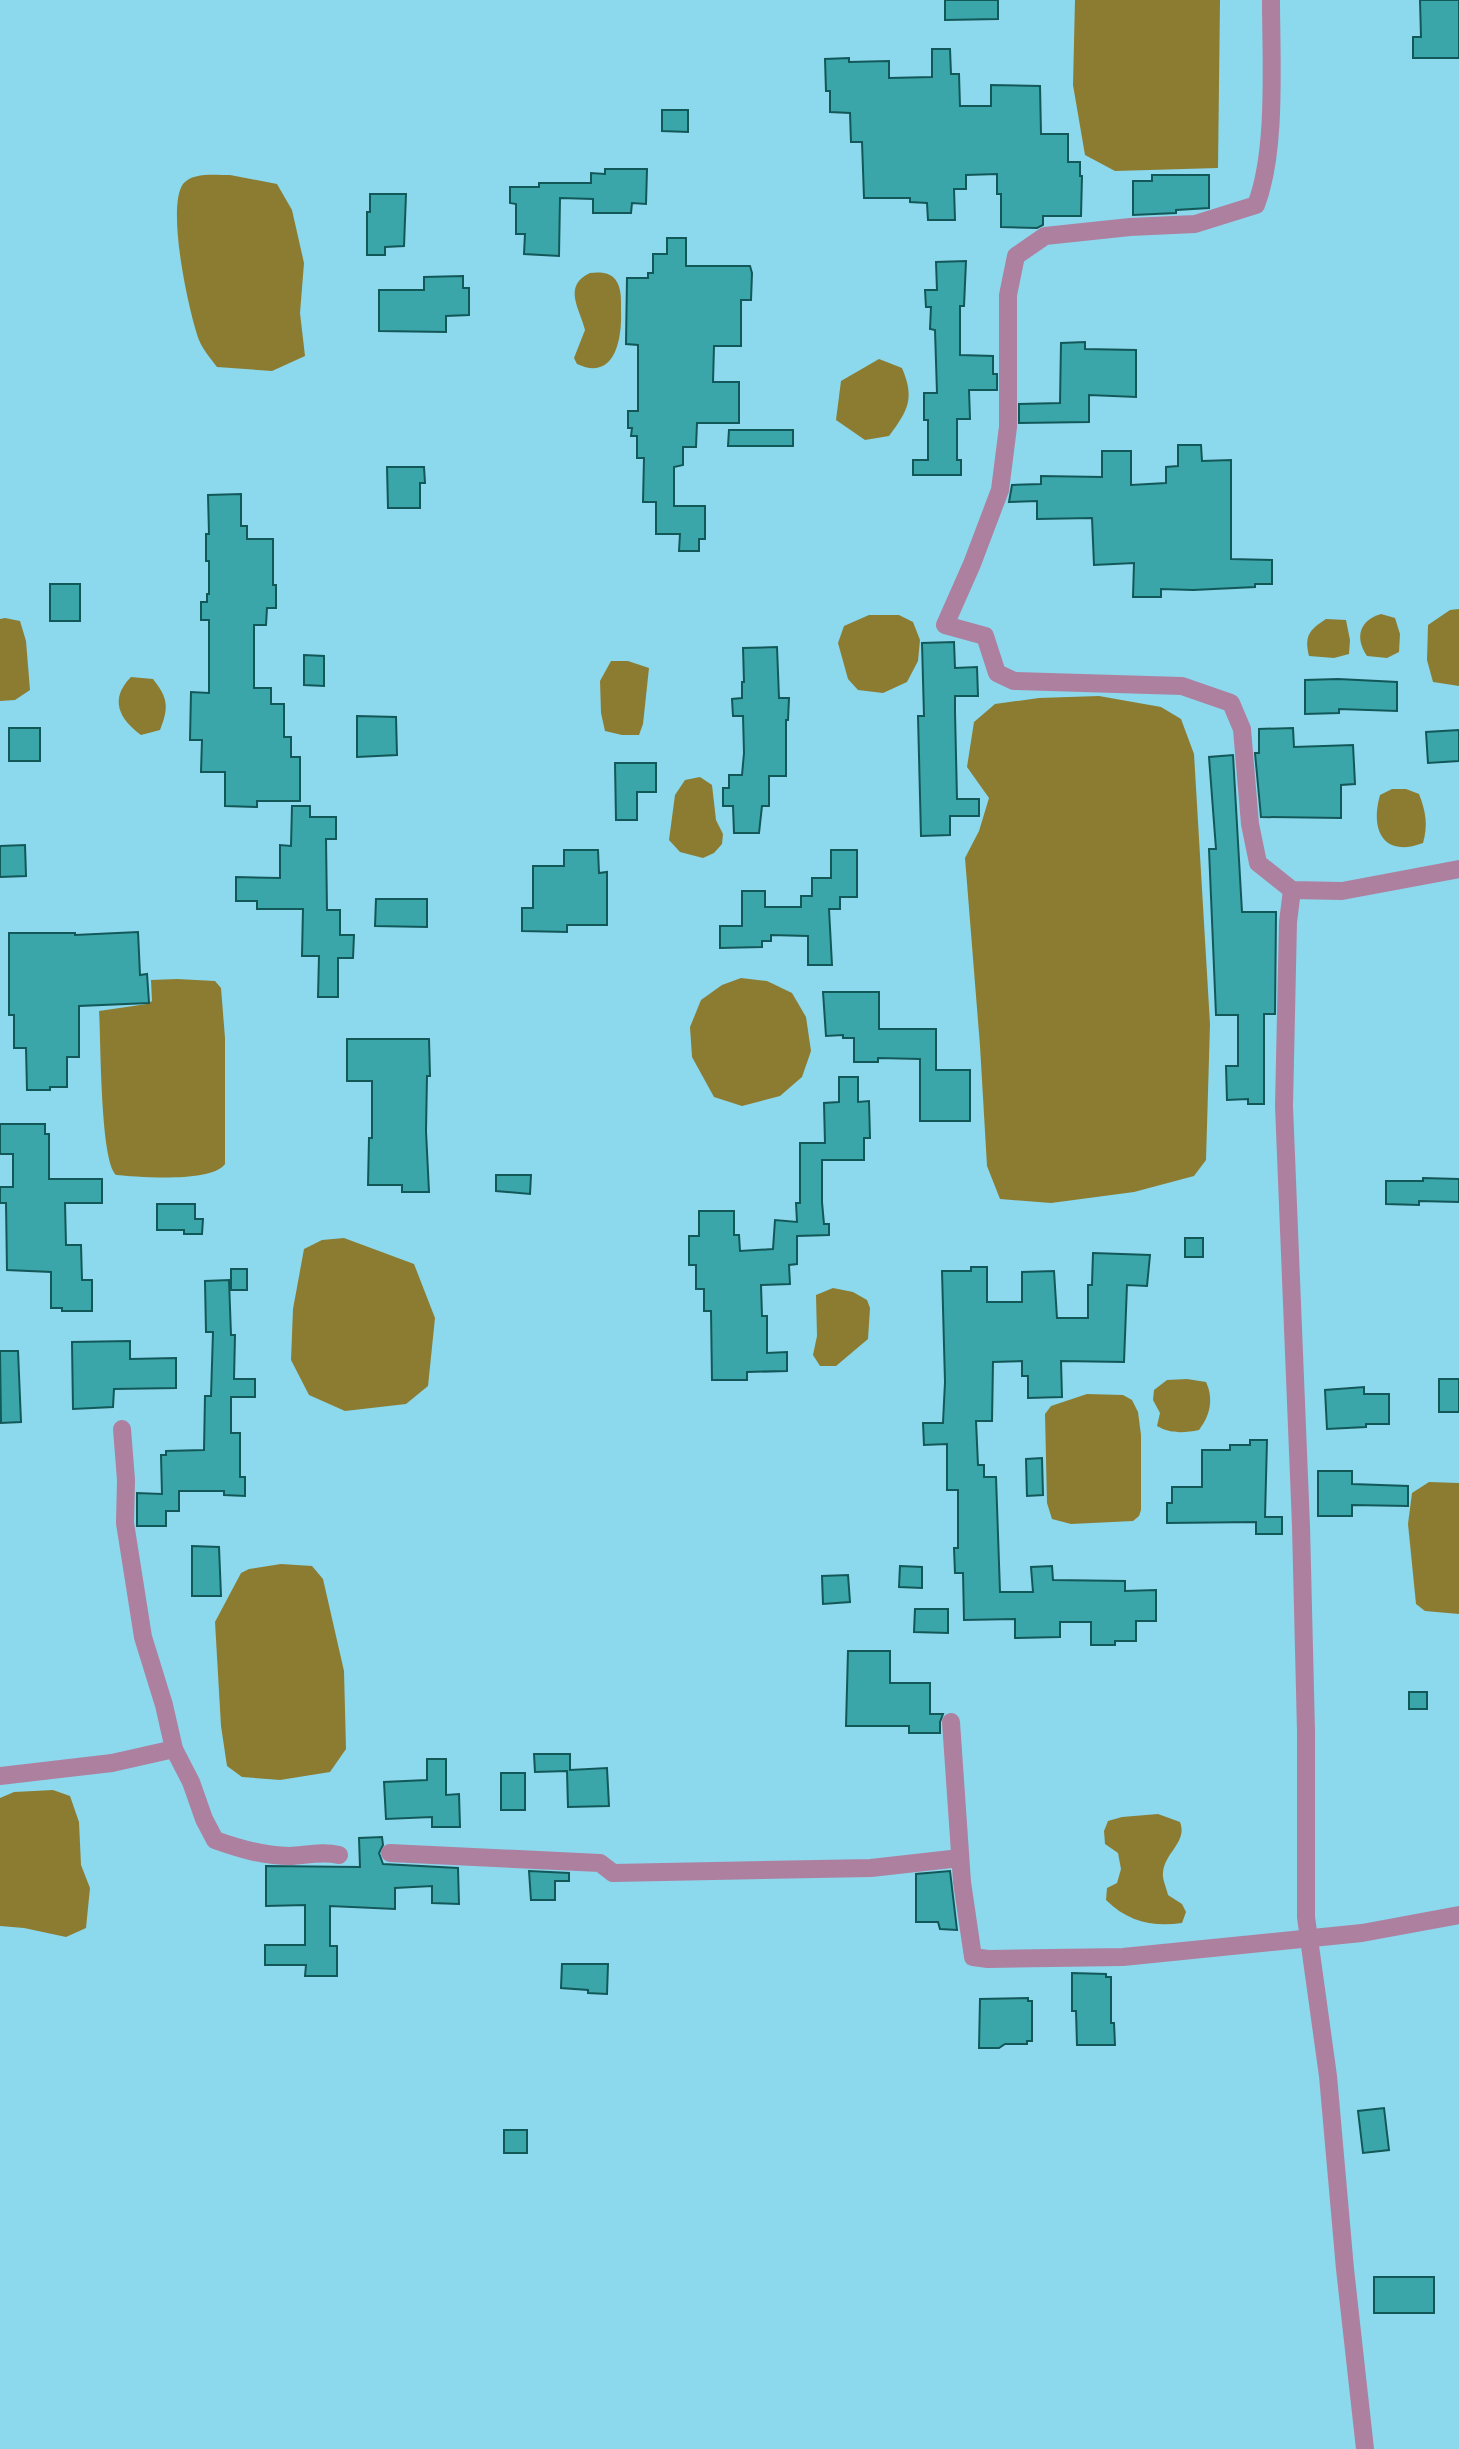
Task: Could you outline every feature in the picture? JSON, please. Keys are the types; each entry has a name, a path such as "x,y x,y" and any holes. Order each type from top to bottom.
{"street":[{"path":"1271,0 1265,184 1256,205 1195,223 1045,236 1016,256 1009,295 1008,427 1000,490 945,625 985,636 997,673 1014,681 1182,686 1231,703 1242,729 1250,824 1258,863 1292,890 1342,891 1459,869"},
{"path":"1292,890 1288,922 1284,1106 1301,1526 1306,1731 1306,1917 1328,2076 1345,2269 1365,2449"},
{"path":"122,1429 126,1480 125,1523 143,1637 174,1749 191,1782 204,1819 215,1840 245,1851 288,1856 328,1852 339,1855"},
{"path":"950,1722 960,1858 973,1956 988,1959 1124,1957 1362,1933 1459,1915"},
{"path":"0,1776 113,1762 174,1749"},
{"path":"390,1853 600,1863 613,1873 871,1868 960,1858"}],"shaded area":[{"path":"1075,0 1220,0 1218,168 1115,171 1085,155 1073,85"},
{"path":"230,175 277,184 292,210 304,263 300,313 305,356 272,371 217,367 199,340 185,285 178,237 178,196 187,180 198,176"},
{"path":"590,273 607,274 615,279 620,290 621,321 614,354 600,367 590,368 577,364 574,358 585,330 575,291 582,278"},
{"path":"879,359 902,368 908,388 908,404 889,436 865,440 836,420 841,381"},
{"path":"1459,609 1459,686 1433,682 1427,660 1428,625 1450,610"},
{"path":"1381,614 1395,618 1400,634 1399,652 1387,658 1367,656 1360,636 1368,620"},
{"path":"869,615 899,615 913,622 920,640 918,661 907,682 883,693 858,690 848,679 838,643 844,626"},
{"path":"0,619 20,621 26,641 30,690 15,700 0,701"},
{"path":"1326,619 1346,620 1350,640 1349,654 1334,658 1309,656 1309,634"},
{"path":"611,661 628,661 649,668 643,724 639,735 605,731 601,713 600,681"},
{"path":"131,677 153,679 162,692 166,709 160,730 141,735 122,715 120,693"},
{"path":"1099,696 1161,707 1181,719 1194,754 1210,1024 1206,1160 1194,1176 1134,1192 1051,1203 1000,1199 987,1166 965,858 979,831 989,798 967,767 974,722 995,704 1039,698"},
{"path":"700,777 712,785 716,820 723,834 722,844 714,853 703,858 680,852 669,840 675,795 685,780"},
{"path":"1392,789 1406,789 1419,794 1426,818 1423,843 1398,847 1383,838 1379,830 1377,808 1380,795"},
{"path":"741,978 767,981 792,993 806,1017 811,1051 802,1077 780,1096 742,1106 714,1097 692,1057 690,1027 701,1000 722,985"},
{"path":"151,980 215,981 221,988 225,1038 225,1164 217,1170 190,1176 116,1175 111,1165 104,1123 99,1011 147,1004 152,1001"},
{"path":"344,1238 414,1264 435,1318 428,1386 406,1404 345,1411 309,1395 291,1360 293,1309 304,1249 322,1240"},
{"path":"833,1288 853,1292 867,1300 870,1308 868,1339 836,1366 820,1366 813,1355 817,1336 816,1295"},
{"path":"1167,1380 1206,1382 1210,1407 1203,1425 1199,1430 1183,1432 1172,1432 1157,1426 1160,1413 1153,1400 1154,1390"},
{"path":"1087,1394 1123,1395 1132,1400 1138,1412 1141,1435 1141,1510 1133,1521 1071,1524 1052,1519 1047,1503 1045,1414 1051,1406"},
{"path":"1429,1482 1459,1483 1459,1614 1425,1611 1416,1604 1408,1524 1412,1493"},
{"path":"281,1564 312,1566 323,1579 344,1671 346,1749 330,1772 280,1780 242,1777 227,1766 221,1726 215,1622 241,1573 249,1569"},
{"path":"53,1790 70,1796 79,1822 81,1865 90,1888 86,1928 66,1937 0,1926 0,1798 14,1792"},
{"path":"1158,1814 1180,1822 1182,1829 1181,1836 1164,1866 1163,1875 1168,1895 1182,1904 1186,1912 1182,1923 1141,1921 1123,1913 1106,1900 1107,1888 1117,1883 1121,1869 1118,1853 1105,1844 1104,1831 1108,1821"}],"building":[{"path":"945,0 998,0 998,19 945,20"},
{"path":"1420,0 1459,0 1459,58 1413,58 1413,37 1421,37"},
{"path":"932,49 950,49 951,74 959,74 960,106 991,106 991,85 1040,86 1041,134 1068,134 1068,162 1080,162 1081,216 1043,216 1043,225 1037,228 1001,227 1001,194 997,194 997,174 966,175 966,189 954,189 955,220 928,220 927,203 910,202 910,198 864,198 862,142 851,142 850,113 830,112 825,59 849,58 849,62 889,61 889,78 932,77"},
{"path":"662,110 688,110 688,132 662,131"},
{"path":"605,169 647,169 646,204 632,203 631,213 593,213 593,199 560,198 559,256 524,254 525,234 516,234 516,204 510,203 510,187 539,187 539,183 591,183 591,173 605,174"},
{"path":"1152,175 1209,175 1209,208 1133,215 1133,181 1152,181"},
{"path":"370,194 406,194 404,246 385,247 385,255 367,255 367,212 370,212"},
{"path":"667,238 686,238 686,266 750,266 752,273 751,300 741,300 741,346 714,346 713,382 739,382 739,423 697,423 696,447 683,447 683,465 674,467 674,506 705,506 705,539 699,539 699,551 679,551 680,534 656,534 656,502 643,502 644,458 637,458 637,436 631,436 632,428 628,428 628,411 638,411 638,345 626,344 627,278 648,278 648,273 653,273 653,254 667,254"},
{"path":"966,261 964,306 960,306 960,355 993,356 993,374 997,374 997,390 969,390 970,419 957,419 957,460 961,460 961,475 913,475 913,460 928,460 928,420 924,420 924,393 937,393 935,330 930,329 931,307 926,307 925,290 937,290 936,262"},
{"path":"463,276 463,288 469,288 469,315 446,316 446,332 379,331 379,290 424,290 424,277"},
{"path":"1085,342 1085,349 1136,350 1136,397 1089,395 1089,422 1019,423 1019,404 1060,403 1061,343"},
{"path":"729,430 793,430 793,446 728,446"},
{"path":"1178,445 1201,445 1202,461 1231,460 1231,559 1272,560 1272,584 1193,590 1161,589 1161,597 1133,597 1134,563 1094,565 1092,518 1037,519 1037,501 1009,502 1012,485 1041,484 1041,476 1102,477 1102,451 1131,451 1131,485 1166,483 1166,467 1178,466"},
{"path":"387,467 424,467 425,483 420,483 420,508 388,508"},
{"path":"241,494 241,526 247,526 247,539 273,539 276,608 267,608 266,625 254,625 254,688 271,688 271,704 284,704 284,737 291,737 291,757 300,757 300,801 257,801 257,807 225,806 225,772 201,772 202,740 190,740 191,692 209,693 209,620 201,620 201,602 207,602 209,594 209,561 206,561 206,534 209,534 208,495"},
{"path":"50,584 80,584 80,621 50,621"},
{"path":"954,642 955,668 977,667 978,696 955,696 957,799 979,799 979,816 950,816 950,835 921,836 918,716 924,716 922,643"},
{"path":"777,647 779,698 789,698 786,720 786,776 769,776 769,806 762,806 759,833 734,833 733,806 723,806 723,788 729,788 729,775 742,775 743,716 733,716 732,699 742,698 743,648"},
{"path":"304,655 324,656 324,686 304,685"},
{"path":"1305,680 1397,682 1397,711 1339,709 1339,713 1305,714"},
{"path":"357,716 396,717 397,755 357,757"},
{"path":"9,728 40,728 40,761 9,761"},
{"path":"1293,728 1294,747 1353,745 1355,784 1341,785 1341,818 1261,817 1255,753 1259,753 1259,729"},
{"path":"1459,730 1459,761 1428,763 1426,732"},
{"path":"1233,755 1242,912 1276,912 1275,1014 1264,1014 1264,1104 1248,1104 1248,1099 1227,1100 1226,1066 1238,1066 1238,1015 1216,1015 1209,849 1216,849 1209,757"},
{"path":"615,763 656,763 656,792 637,792 637,820 616,820"},
{"path":"292,806 310,806 310,817 336,817 336,839 326,839 327,910 340,910 340,935 354,935 353,958 338,958 338,997 318,997 319,956 302,956 303,909 257,909 257,901 236,901 236,877 280,878 280,845 291,846"},
{"path":"25,845 26,876 0,877 0,846"},
{"path":"564,850 598,850 599,873 607,872 607,925 567,925 567,932 522,931 522,908 533,908 533,866 564,866"},
{"path":"831,850 857,850 857,897 840,897 840,909 829,909 832,965 808,965 808,936 771,935 771,941 762,941 762,947 720,948 720,926 742,926 742,891 765,891 765,907 801,907 801,896 812,896 812,878 831,878"},
{"path":"376,899 427,899 427,927 375,926"},
{"path":"138,932 140,975 147,974 149,1003 79,1006 79,1057 67,1057 67,1087 27,1090 26,1048 14,1048 14,1015 9,1015 9,933 75,935"},
{"path":"823,992 879,992 879,1029 936,1029 936,1070 970,1070 970,1121 920,1121 920,1059 878,1058 878,1062 854,1062 854,1038 843,1038 843,1035 826,1036"},
{"path":"347,1039 429,1039 430,1076 427,1076 426,1131 429,1192 402,1192 402,1185 368,1185 369,1138 372,1138 372,1081 347,1081"},
{"path":"839,1077 858,1077 858,1102 869,1101 870,1138 864,1138 864,1160 822,1160 824,1224 829,1224 829,1235 797,1236 797,1264 789,1265 790,1284 761,1285 762,1316 767,1316 767,1353 787,1352 787,1371 747,1372 747,1380 712,1380 711,1311 704,1311 704,1289 696,1289 696,1265 689,1265 689,1236 699,1236 699,1211 734,1211 734,1235 739,1235 740,1251 773,1249 775,1220 797,1222 796,1203 800,1203 800,1143 825,1143 824,1103 839,1102"},
{"path":"0,1124 45,1124 45,1134 49,1134 49,1179 102,1179 102,1203 65,1203 66,1245 81,1245 82,1280 92,1280 92,1311 62,1311 62,1308 51,1308 51,1272 7,1270 6,1203 0,1203 0,1187 13,1187 13,1154 0,1154"},
{"path":"496,1175 531,1175 530,1194 496,1191"},
{"path":"1423,1178 1459,1179 1459,1202 1386,1204 1386,1181 1423,1181"},
{"path":"157,1204 195,1204 195,1219 203,1219 202,1234 184,1234 184,1230 157,1230"},
{"path":"1185,1238 1203,1238 1203,1257 1185,1257"},
{"path":"1093,1253 1150,1255 1147,1286 1127,1285 1124,1362 1061,1361 1062,1397 1028,1398 1028,1376 1022,1376 1022,1361 993,1362 992,1421 976,1421 978,1465 984,1465 984,1477 996,1477 1000,1592 1033,1592 1031,1567 1052,1566 1053,1580 1125,1581 1125,1591 1156,1590 1156,1621 1136,1621 1136,1641 1115,1641 1115,1645 1091,1645 1091,1622 1060,1622 1060,1637 1015,1638 1015,1619 964,1620 963,1573 955,1573 958,1490 947,1490 947,1444 924,1445 923,1423 943,1423 945,1382 942,1271 971,1271 971,1267 987,1267 987,1302 1022,1302 1022,1272 1054,1271 1057,1318 1088,1318 1088,1285 1092,1285"},
{"path":"231,1269 247,1269 247,1290 231,1290"},
{"path":"229,1280 231,1335 235,1335 234,1379 255,1379 255,1397 231,1397 231,1433 240,1433 240,1477 245,1477 245,1496 224,1495 224,1491 179,1491 179,1511 166,1511 166,1526 137,1526 137,1493 162,1494 161,1455 166,1455 166,1451 204,1450 205,1396 211,1396 213,1332 206,1332 205,1281"},
{"path":"130,1341 130,1359 176,1358 176,1388 114,1389 113,1407 73,1409 72,1342"},
{"path":"0,1351 18,1351 21,1422 1,1423"},
{"path":"1439,1379 1459,1379 1459,1412 1439,1412"},
{"path":"1364,1387 1364,1394 1389,1394 1389,1424 1327,1429 1325,1390"},
{"path":"1250,1440 1267,1440 1265,1517 1282,1517 1282,1534 1256,1534 1256,1522 1167,1523 1167,1503 1172,1503 1172,1487 1202,1487 1202,1450 1230,1450 1230,1445 1250,1445"},
{"path":"1042,1458 1043,1495 1027,1496 1026,1459"},
{"path":"1318,1471 1352,1471 1352,1484 1408,1486 1408,1506 1352,1505 1352,1516 1318,1516"},
{"path":"192,1546 219,1547 221,1596 192,1596"},
{"path":"900,1566 922,1567 922,1588 899,1587"},
{"path":"848,1575 850,1602 823,1604 822,1576"},
{"path":"915,1609 948,1609 948,1633 914,1632"},
{"path":"848,1651 890,1651 890,1683 930,1683 930,1714 943,1714 940,1733 909,1733 909,1726 846,1726"},
{"path":"1409,1692 1427,1692 1427,1709 1409,1709"},
{"path":"534,1754 570,1754 570,1770 607,1768 609,1806 568,1807 567,1771 535,1772"},
{"path":"427,1759 446,1759 446,1795 459,1794 460,1827 432,1827 432,1817 386,1819 384,1782 427,1780"},
{"path":"501,1773 525,1773 525,1810 501,1810"},
{"path":"382,1837 383,1845 379,1853 383,1864 458,1868 459,1904 432,1903 432,1886 395,1888 395,1909 330,1906 330,1946 337,1946 337,1976 305,1976 306,1965 265,1965 265,1945 305,1945 305,1905 266,1906 266,1866 360,1867 359,1838"},
{"path":"529,1871 569,1873 569,1881 555,1881 555,1900 531,1900"},
{"path":"950,1871 957,1930 940,1929 938,1922 916,1922 916,1874"},
{"path":"562,1964 608,1964 607,1994 561,1988"},
{"path":"1072,1973 1106,1974 1106,1977 1111,1977 1111,2023 1114,2023 1115,2045 1077,2045 1076,2011 1072,2011"},
{"path":"1028,1998 1028,2001 1032,2001 1032,2041 1027,2041 1027,2044 1005,2044 999,2048 979,2048 980,1999"},
{"path":"1384,2108 1389,2150 1363,2153 1358,2111"},
{"path":"504,2130 527,2130 527,2153 504,2153"},
{"path":"1374,2277 1434,2277 1434,2313 1374,2313"}]}
